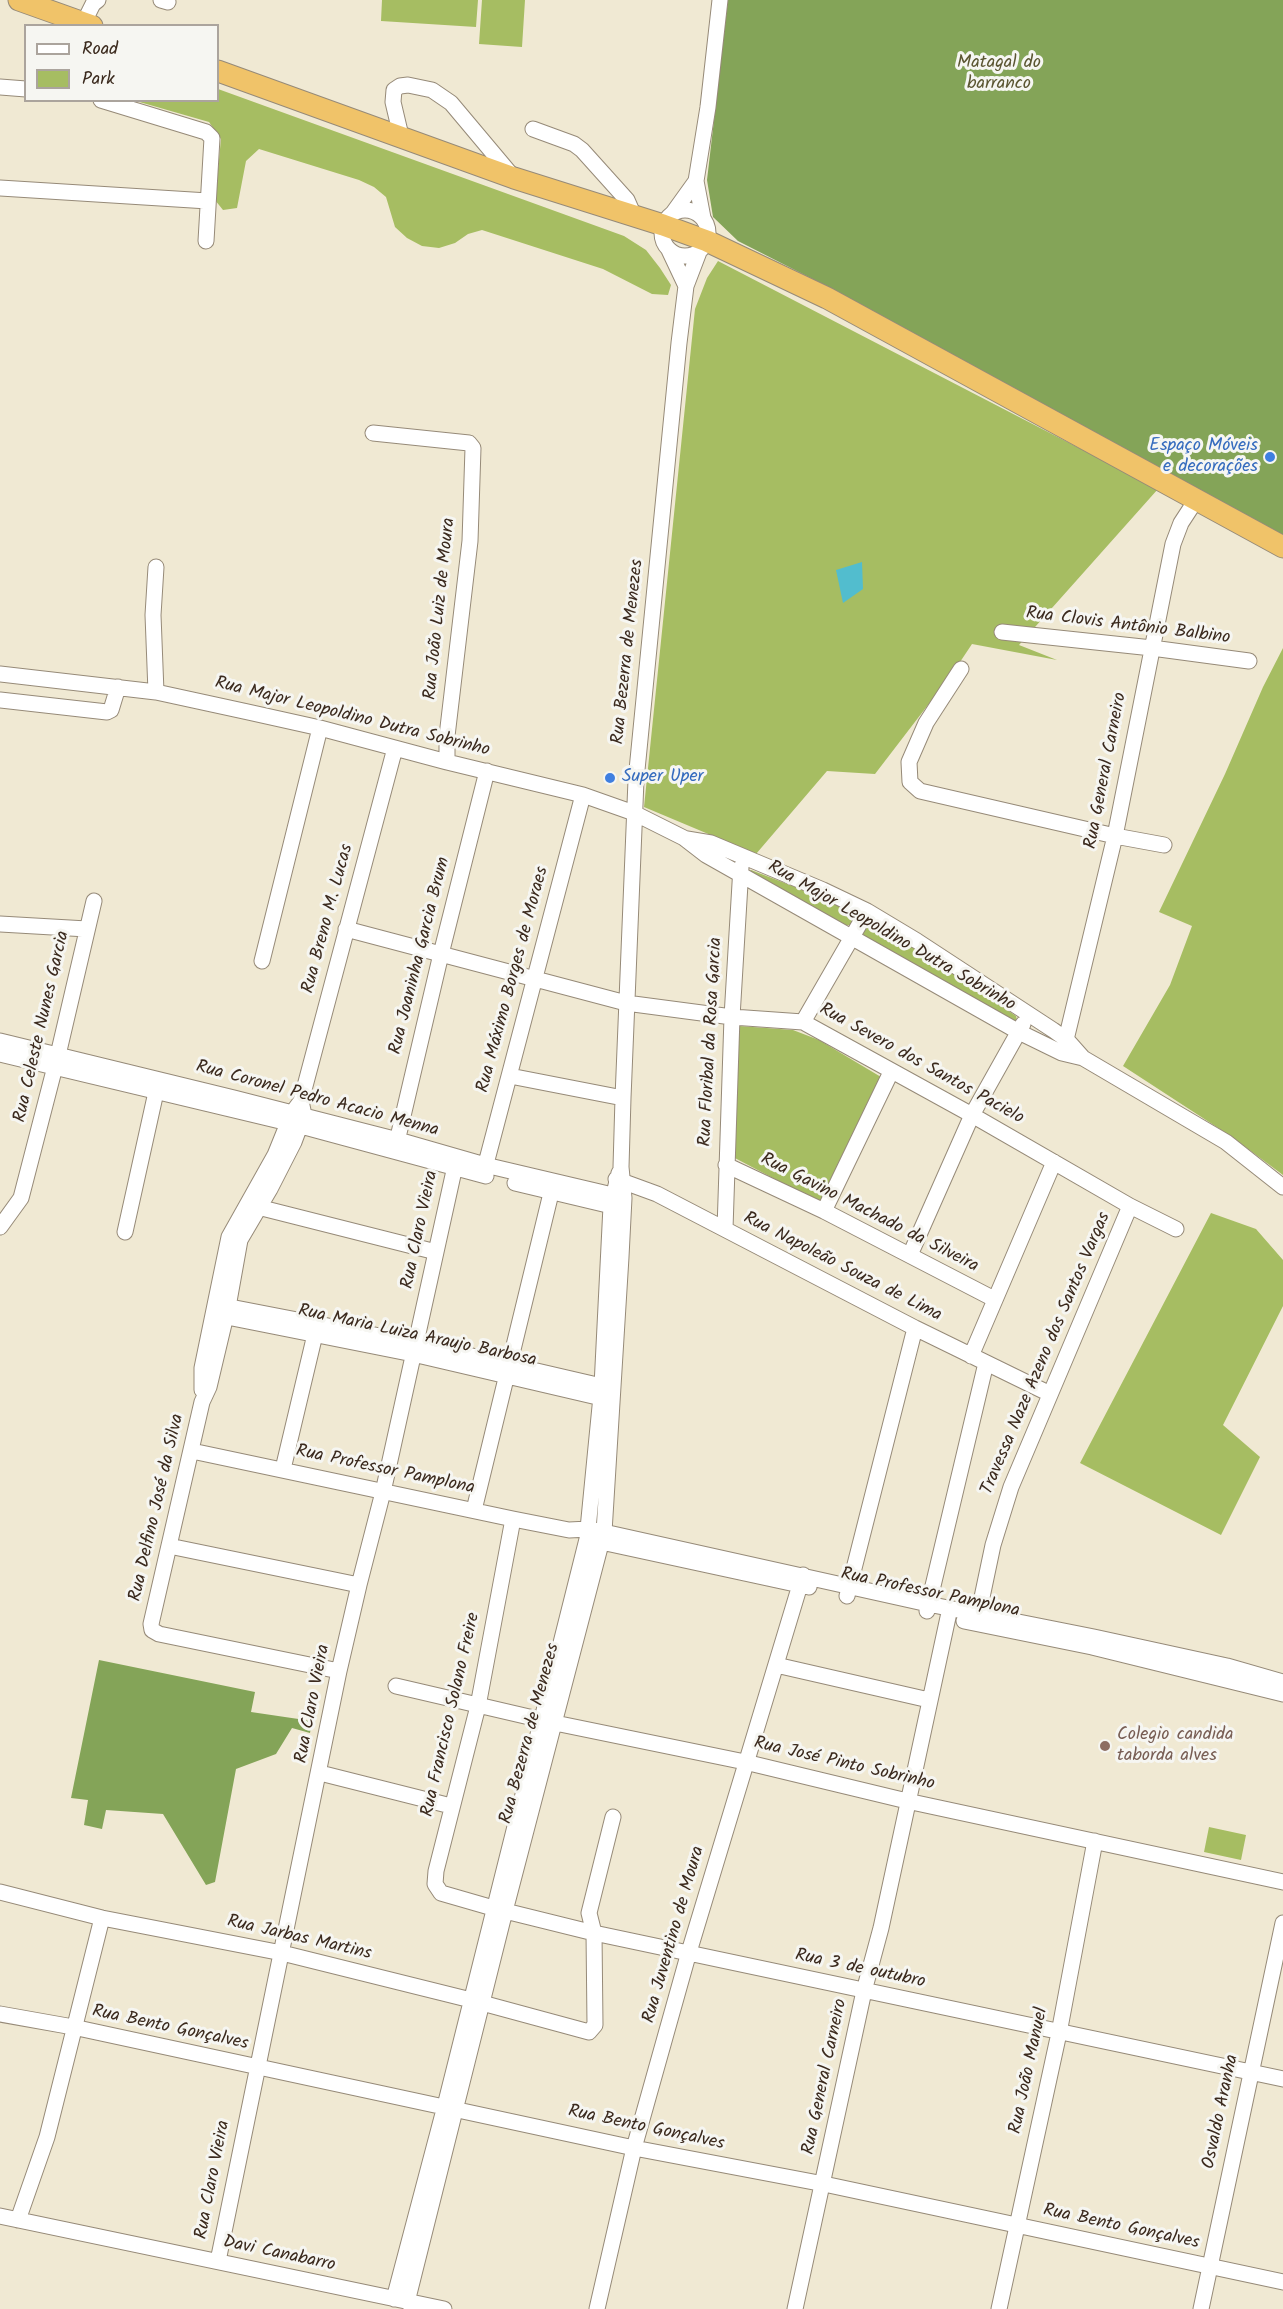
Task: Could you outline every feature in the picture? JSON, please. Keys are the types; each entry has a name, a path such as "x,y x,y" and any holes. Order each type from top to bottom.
{"highway":[{"path":"19,0 88,24"},
{"path":"219,71 514,178 634,216 668,219 703,246 827,298 1283,547"}],"street":[{"path":"88,24 93,4 98,0"},
{"path":"669,250 684,256 703,246 708,233 696,181 708,107 720,0"},
{"path":"401,136 393,102 394,90 408,85 432,90 451,103 514,178"},
{"path":"0,87 24,88"},
{"path":"108,102 206,132 212,138 206,241"},
{"path":"533,129 574,144 582,150 627,200 634,216"},
{"path":"686,286 669,250 663,243 661,234 668,219 696,181"},
{"path":"0,188 208,201"},
{"path":"668,219 689,210 703,218"},
{"name":"Rua Bezerra de Menezes","path":"401,2301 596,1536 620,1176 634,813 686,286 703,246"},
{"name":"Rua João Luiz de Moura","path":"373,433 469,443 473,448 470,541 447,736 447,762"},
{"name":"Rua General Carneiro","path":"1064,1046 1115,836 1173,544 1181,523 1196,500"},
{"path":"156,567 153,615 156,692"},
{"name":"Rua Clovis Antônio Balbino","path":"1002,632 1249,661"},
{"path":"961,669 926,723 909,762 910,782 920,791 1115,836 1164,845"},
{"name":"Rua Major Leopoldino Dutra Sobrinho","path":"0,674 156,692 320,728 583,795 634,813 684,838 706,855 1019,1032 1064,1046"},
{"path":"16,702 19,676"},
{"path":"50,706 55,680"},
{"path":"0,700 107,712 111,710 117,687"},
{"path":"262,961 320,728"},
{"name":"Rua Breno M. Lucas","path":"298,1116 394,748"},
{"name":"Rua Joaninha Garcia Brum","path":"396,1145 487,771"},
{"name":"Rua Máximo Borges de Moraes","path":"484,1170 583,795"},
{"name":"Rua Major Leopoldino Dutra Sobrinho","path":"684,838 711,843 823,890 867,911 917,940 1028,1013 1064,1046 1226,1142 1283,1187"},
{"name":"Rua Floribal da Rosa Garcia","path":"724,1229 732,1017 742,856"},
{"name":"Rua Celeste Nunes Garcia","path":"0,1227 21,1198 57,1061 94,901"},
{"path":"803,1022 867,911"},
{"path":"0,924 87,929"},
{"name":"Rua Severo dos Santos Pacielo","path":"346,929 626,1003 732,1017 803,1022 972,1115 1130,1206 1176,1229"},
{"path":"910,1255 972,1115 1028,1013"},
{"name":"Rua Coronel Pedro Acacio Menna","path":"3,1048 157,1086 298,1116 456,1163 617,1202"},
{"path":"824,1211 891,1072"},
{"path":"510,1076 623,1098"},
{"path":"125,1232 157,1086"},
{"name":"Rua Delfino José da Silva","path":"298,1116 281,1158 253,1206 240,1240 221,1311 209,1387 202,1402 151,1624 152,1630 159,1634 339,1671"},
{"path":"971,1356 1054,1162"},
{"name":"Rua Claro Vieira","path":"218,2261 256,2068 320,1773 339,1671 383,1492 456,1163"},
{"name":"Rua Gavino Machado da Silveira","path":"726,1165 824,1211 994,1299"},
{"name":"Rua Napoleão Souza de Lima","path":"620,1176 915,1328 1050,1394"},
{"path":"474,1510 552,1187"},
{"path":"253,1206 436,1252"},
{"name":"Travessa Naze Azeno dos Santos Vargas","path":"977,1618 993,1545 1011,1487 1130,1206"},
{"name":"Rua Maria Luiza Araujo Barbosa","path":"221,1311 414,1348 607,1393"},
{"path":"848,1591 915,1328"},
{"path":"283,1469 316,1329"},
{"path":"928,1609 986,1363"},
{"name":"Rua Professor Pamplona","path":"192,1451 802,1580 928,1609 1227,1666 1274,1684 1283,1694"},
{"name":"Rua Francisco Solano Freire","path":"435,1884 451,1806 478,1706 513,1519"},
{"path":"169,1546 359,1585"},
{"name":"Rua Juventino de Moura","path":"597,2309 634,2148 688,1952 802,1580"},
{"name":"Rua General Carneiro","path":"795,2309 949,1613"},
{"path":"776,1665 930,1700"},
{"name":"Rua José Pinto Sobrinho","path":"396,1686 478,1706 746,1762 907,1801 1283,1882"},
{"path":"320,1773 451,1806"},
{"path":"594,1933 590,1920 590,1904 613,1817"},
{"name":"Rua João Manuel","path":"999,2309 1059,2033 1095,1841"},
{"name":"Rua 3 de outubro","path":"435,1884 441,1893 594,1933 1283,2079"},
{"name":"Rua Jarbas Martins","path":"0,1892 102,1918 282,1953 476,2001 588,2032 595,2025 594,1933"},
{"path":"18,2220 47,2137 102,1918"},
{"name":"Osvaldo Aranha","path":"1201,2309 1283,1923"},
{"name":"Rua Bento Gonçalves","path":"0,2014 73,2027 634,2148 824,2184 1283,2282"},
{"name":"Davi Canabarro","path":"0,2216 444,2309"}],"green space":[{"path":"382,0 478,0 476,27 381,21"},
{"path":"482,0 525,0 522,47 479,44"},
{"name":"Matagal do barranco","path":"728,0 1283,0 1283,540 836,291 738,241 713,217 707,180"},
{"path":"219,89 624,236 646,250 660,268 671,285 668,295 652,294 603,269 482,230 439,248 422,246 407,238 395,227 386,197 374,187 359,180 259,149 246,161 237,208 223,210 215,200 221,139 209,122 139,102 219,102"},
{"path":"718,261 1158,489 1019,645 1057,660 972,644 875,774 827,771 756,854 644,807 695,309 707,278"},
{"path":"1283,648 1283,1175 1232,1137 1123,1066 1170,985 1192,926 1159,912"},
{"path":"751,870 847,907 853,912 854,919 850,925 843,925 749,872"},
{"path":"869,924 874,924 941,965 1016,1016 1017,1020 1015,1023 865,940 862,930"},
{"path":"739,1026 793,1030 819,1040 881,1077 822,1204 733,1157"},
{"path":"1211,1213 1256,1229 1283,1260 1283,1306 1223,1425 1260,1457 1221,1535 1080,1463"},
{"path":"99,1660 255,1692 251,1712 312,1721 310,1733 292,1728 276,1754 236,1769 215,1882 206,1885 163,1814 106,1810 102,1829 84,1825 88,1800 71,1798"},
{"path":"1209,1827 1246,1835 1241,1860 1204,1852"}],"water":[{"path":"862,562 863,589 843,603 836,570"}],"place":[{"name":"Espaço Móveis e decorações","path":"1270,457"},
{"name":"Super Uper","path":"610,778"},
{"name":"Colegio candida taborda alves","path":"1105,1746"}]}
